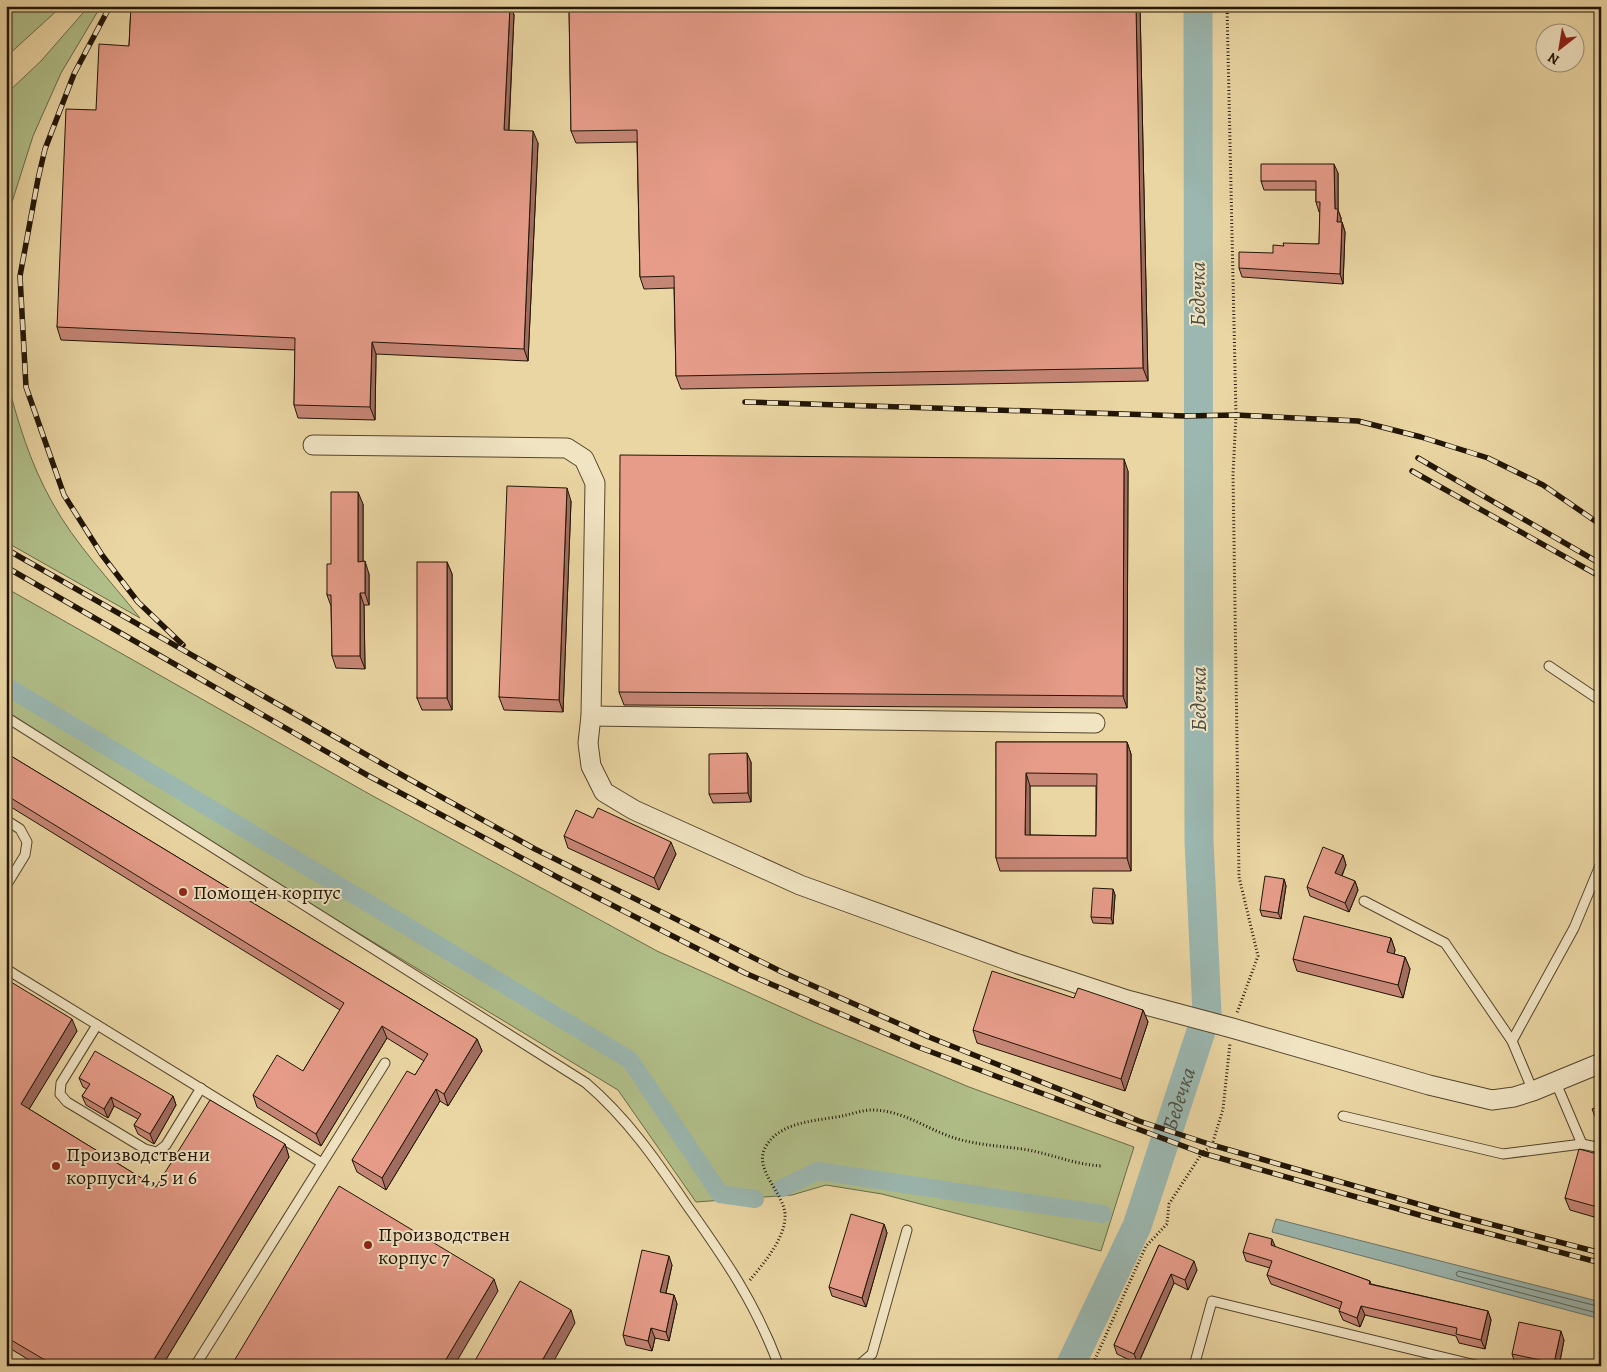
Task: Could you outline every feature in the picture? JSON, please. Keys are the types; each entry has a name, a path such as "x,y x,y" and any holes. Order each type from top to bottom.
{"street":[{"path":"313,445 567,448 584,459 595,482 588,743 591,766 604,792 634,810 800,885 1036,970 1127,1000 1429,1085 1492,1100 1514,1098 1556,1083 1601,1063"},
{"path":"590,716 1095,723"}],"lane":[{"path":"1549,666 1601,701"},
{"path":"6,717 586,1084 608,1102 636,1133 743,1288 759,1317 779,1366"},
{"path":"6,820 20,829 27,842 25,855 6,886"},
{"path":"1512,1041 1574,928 1601,863"},
{"path":"1364,901 1445,943 1512,1041 1533,1091"},
{"path":"6,969 322,1164"},
{"path":"97,1024 61,1083 60,1094 67,1102 145,1149 157,1152 166,1145 200,1088"},
{"path":"195,1366 385,1064"},
{"path":"1556,1083 1582,1144"},
{"path":"1343,1116 1503,1154 1582,1144 1601,1148"},
{"path":"854,1366 859,1365 872,1354 907,1230"},
{"path":"1194,1366 1212,1301 1480,1366"}],"path":[{"path":"1092,1366 1146,1246 1167,1224 1169,1204 1202,1154 1212,1145 1222,1109 1227,1027 1258,956 1239,877 1234,474 1236,415 1227,6"},
{"path":"743,1288 768,1256 780,1236 785,1218 783,1204 765,1171 764,1149 773,1136 793,1125 872,1110 899,1114 957,1139 1023,1149 1083,1165 1103,1166"}],"green space":[{"path":"6,6 62,6 6,57"},
{"path":"89,6 101,6 61,73 33,136 6,221 6,94 41,61"},
{"path":"6,376 25,441 37,472 52,502 82,547 140,618 6,542"},
{"path":"6,588 371,795 657,951 814,1022 969,1087 1134,1147 1101,1251 882,1194 826,1185 792,1195 696,1202 618,1090 6,720"}],"water":[{"path":"1276,1219 1601,1302 1601,1319 1272,1232"}],"building":[{"path":"131,6 510,6 504,130 533,131 524,349 372,342 370,407 294,405 295,338 57,327 66,109 96,110 99,44 129,46"},
{"path":"569,6 1136,6 1143,368 676,376 674,276 640,277 637,130 571,131"},
{"path":"1261,164 1334,164 1335,209 1338,209 1337,222 1342,222 1340,274 1239,268 1239,252 1273,253 1273,245 1284,246 1283,243 1319,244 1320,202 1316,202 1316,181 1261,181"},
{"path":"620,455 1124,459 1123,696 619,692"},
{"path":"507,486 567,488 559,700 499,697"},
{"path":"331,492 358,492 358,562 365,561 365,593 360,593 360,656 332,656 331,595 327,595 327,564 331,564"},
{"path":"417,562 447,562 447,698 417,698"},
{"path":"996,742 1127,742 1127,858 996,858","holes":["1026,773 1097,774 1096,836 1025,835"]},
{"path":"6,753 477,1039 444,1094 436,1089 382,1178 352,1160 407,1071 415,1075 428,1054 382,1026 316,1134 253,1095 277,1055 303,1071 344,1003 6,795"},
{"path":"747,753 748,793 709,794 709,754"},
{"path":"598,808 671,842 654,878 564,836 576,810 593,818"},
{"path":"1323,847 1343,855 1335,873 1355,881 1345,903 1307,887"},
{"path":"1265,876 1284,879 1278,913 1260,910"},
{"path":"1093,888 1113,889 1111,918 1091,917"},
{"path":"1304,916 1391,938 1387,952 1405,957 1398,985 1293,959"},
{"path":"992,971 1074,998 1078,988 1143,1010 1121,1079 973,1030"},
{"name":"Производствени корпуси 4, 5 и 6","path":"6,979 72,1019 21,1104 156,1187 210,1100 285,1144 150,1366 48,1366 50,1363 6,1337"},
{"path":"95,1051 173,1096 150,1134 134,1125 141,1114 111,1097 104,1109 82,1096 90,1084 79,1078"},
{"path":"1601,1106 1601,1131 1592,1109"},
{"path":"1579,1149 1601,1155 1601,1208 1565,1198"},
{"name":"Производствeн корпус 7","path":"339,1186 494,1279 442,1366 231,1366"},
{"path":"851,1214 884,1224 862,1298 829,1287"},
{"path":"1249,1233 1272,1239 1271,1245 1370,1281 1369,1284 1488,1311 1481,1340 1456,1334 1457,1328 1361,1306 1357,1318 1339,1311 1342,1302 1267,1275 1272,1261 1243,1252"},
{"path":"1159,1245 1194,1261 1185,1280 1171,1274 1134,1354 1114,1345"},
{"path":"642,1250 669,1256 660,1292 674,1295 666,1332 651,1328 648,1341 623,1335"},
{"path":"520,1281 571,1310 539,1366 472,1366"},
{"path":"1519,1322 1561,1331 1554,1363 1512,1354"}],"waterway":[{"name":"Бедечка","path":"1070,1366 1137,1226 1207,1013 1199,841 1198,6"},
{"path":"6,686 630,1060 720,1194 755,1199"},
{"path":"782,1188 818,1171 1103,1214"}],"railway":[{"path":"110,6 74,74 45,149 38,179 20,276 26,387 64,495 102,555 138,602 183,645"},
{"path":"745,402 1185,416 1236,415 1358,421 1421,437 1488,458 1543,485 1601,525"},
{"path":"1418,458 1601,564"},
{"path":"1412,471 1601,577"},
{"path":"6,549 535,849 782,972 929,1037 1139,1121 1212,1145 1463,1217 1601,1253"},
{"path":"6,567 367,775 559,878 745,973 918,1047 1202,1153 1430,1218 1601,1263"}],"place":[{"name":"Помощен корпус","path":"183,892"},
{"name":"Производствени корпуси 4, 5 и 6","path":"56,1166"},
{"name":"Производствeн корпус 7","path":"368,1245"}]}
